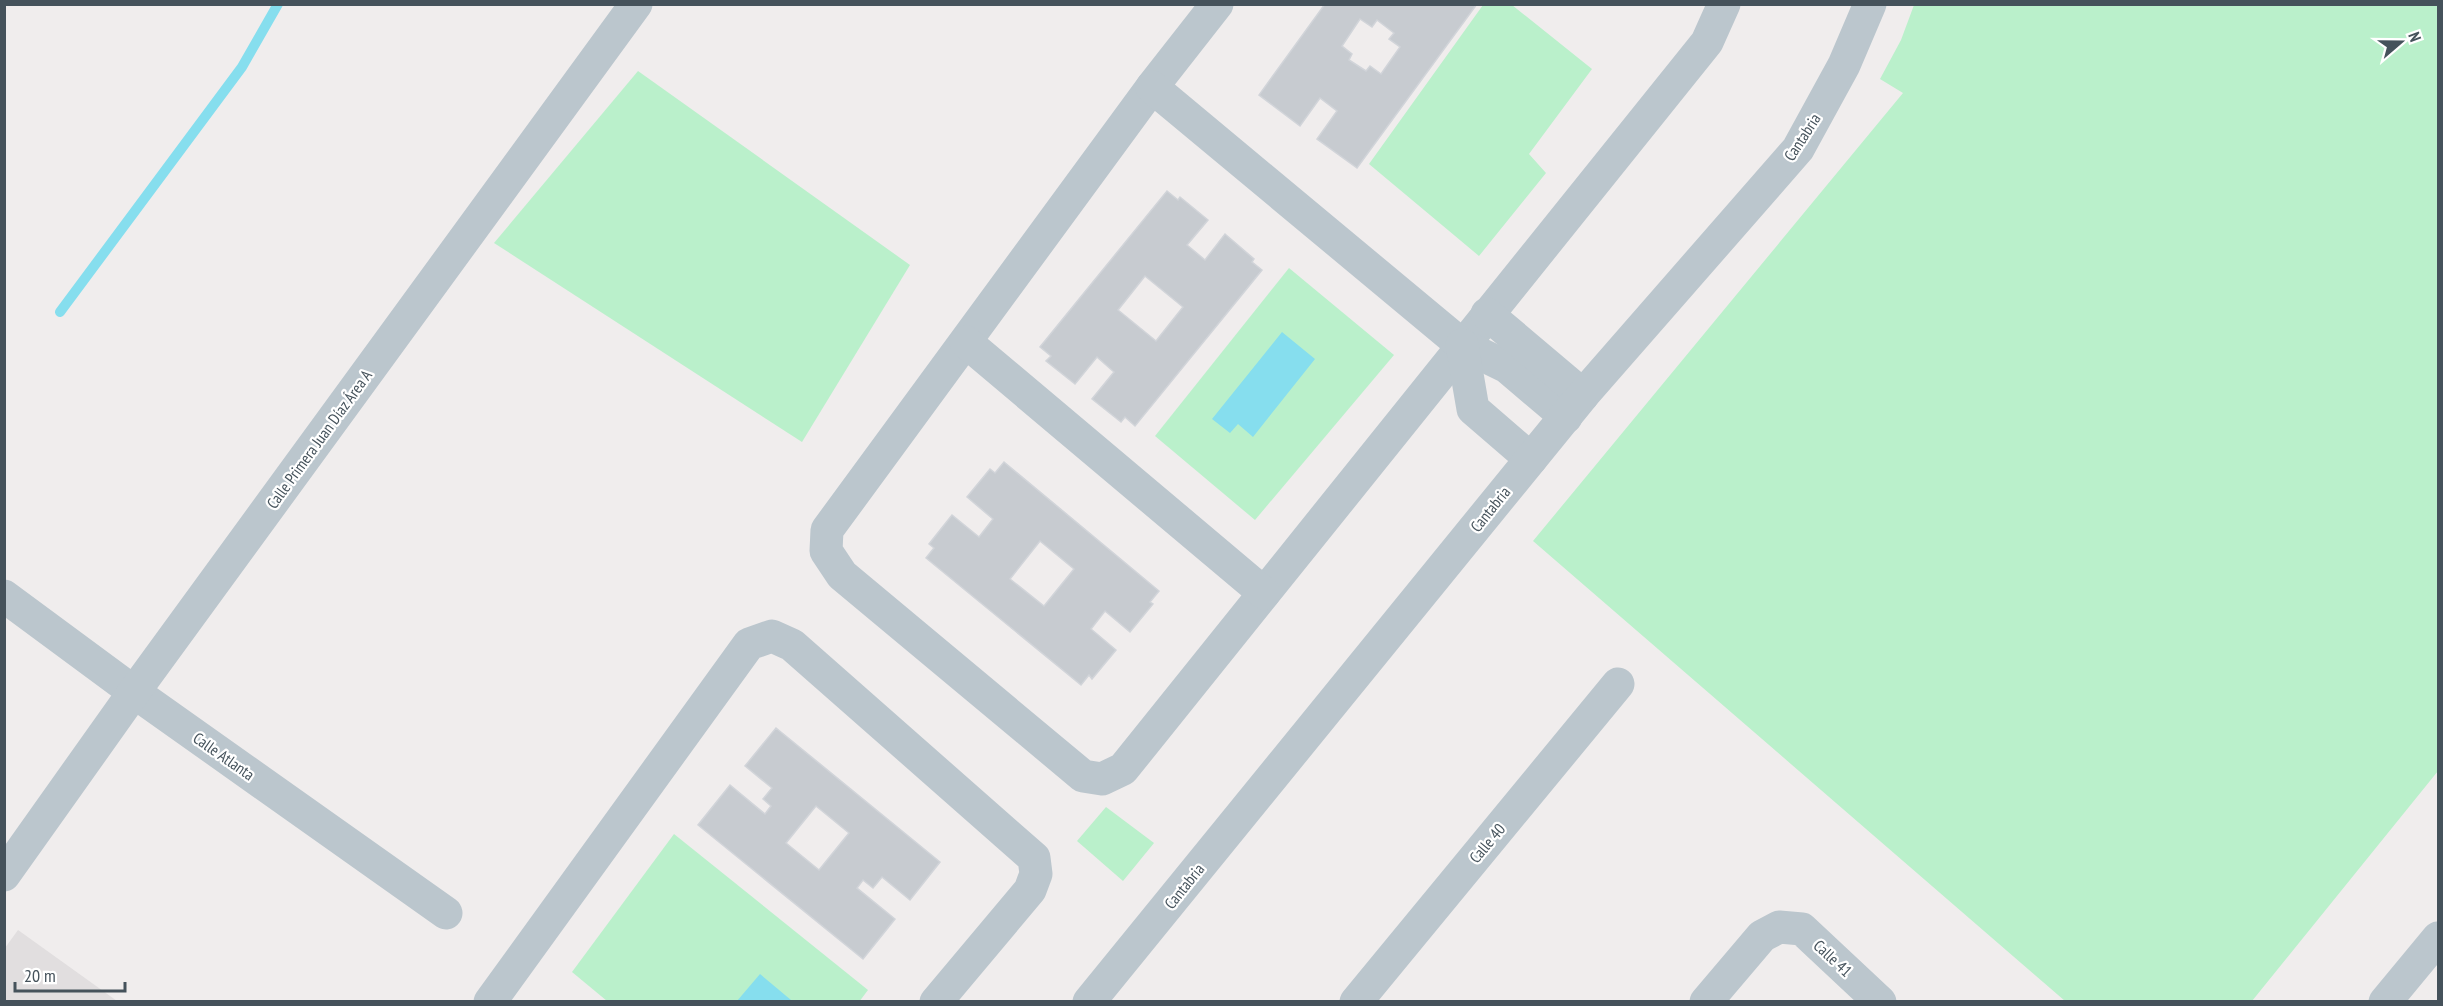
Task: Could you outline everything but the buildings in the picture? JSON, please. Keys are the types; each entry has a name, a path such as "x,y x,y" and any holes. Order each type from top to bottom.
{"street":[{"name":"Calle Primera Juan Díaz Área A","path":"4,875 134,692 636,4"},
{"path":"1217,4 1152,87 827,530 826,552 842,575 1083,776 1102,779 1123,770 1707,42 1724,4"},
{"name":"Cantabria","path":"1089,1002 1574,406 1798,149 1844,65 1870,4"},
{"path":"1152,87 1462,345 1507,367 1574,406"},
{"path":"1487,314 1574,406"},
{"path":"966,342 1264,593"},
{"path":"1462,345 1473,409 1531,459"},
{"name":"Calle Atlanta","path":"4,596 134,692 446,913"},
{"path":"490,1002 749,644 772,636 792,645 1034,858 1036,874 1030,890 936,1002"},
{"name":"Calle 40","path":"1356,1002 1618,684"},
{"name":"Calle 41","path":"1706,1002 1762,936 1779,927 1802,929 1880,1002"},
{"path":"2385,1002 2439,938"}],"shaded area":[{"path":"18,930 117,1001 5,1001 5,948"}],"green space":[{"path":"1483,5 1512,5 1592,69 1529,154 1546,173 1479,256 1369,164"},
{"path":"1914,5 2438,5 2438,771 2252,1001 2065,1001 1533,541 1903,93 1880,79 1901,40"},
{"path":"638,71 910,265 802,442 494,243"},
{"path":"1289,268 1394,355 1255,520 1155,436"},
{"path":"1106,807 1154,843 1123,881 1077,841"},
{"path":"674,834 868,990 859,1002 607,1001 572,972"}],"water":[{"path":"1282,332 1315,359 1253,437 1238,424 1230,433 1212,419"},
{"path":"760,974 791,1000 737,1001"}],"waterway":[{"path":"60,312 242,67 278,4"}]}
